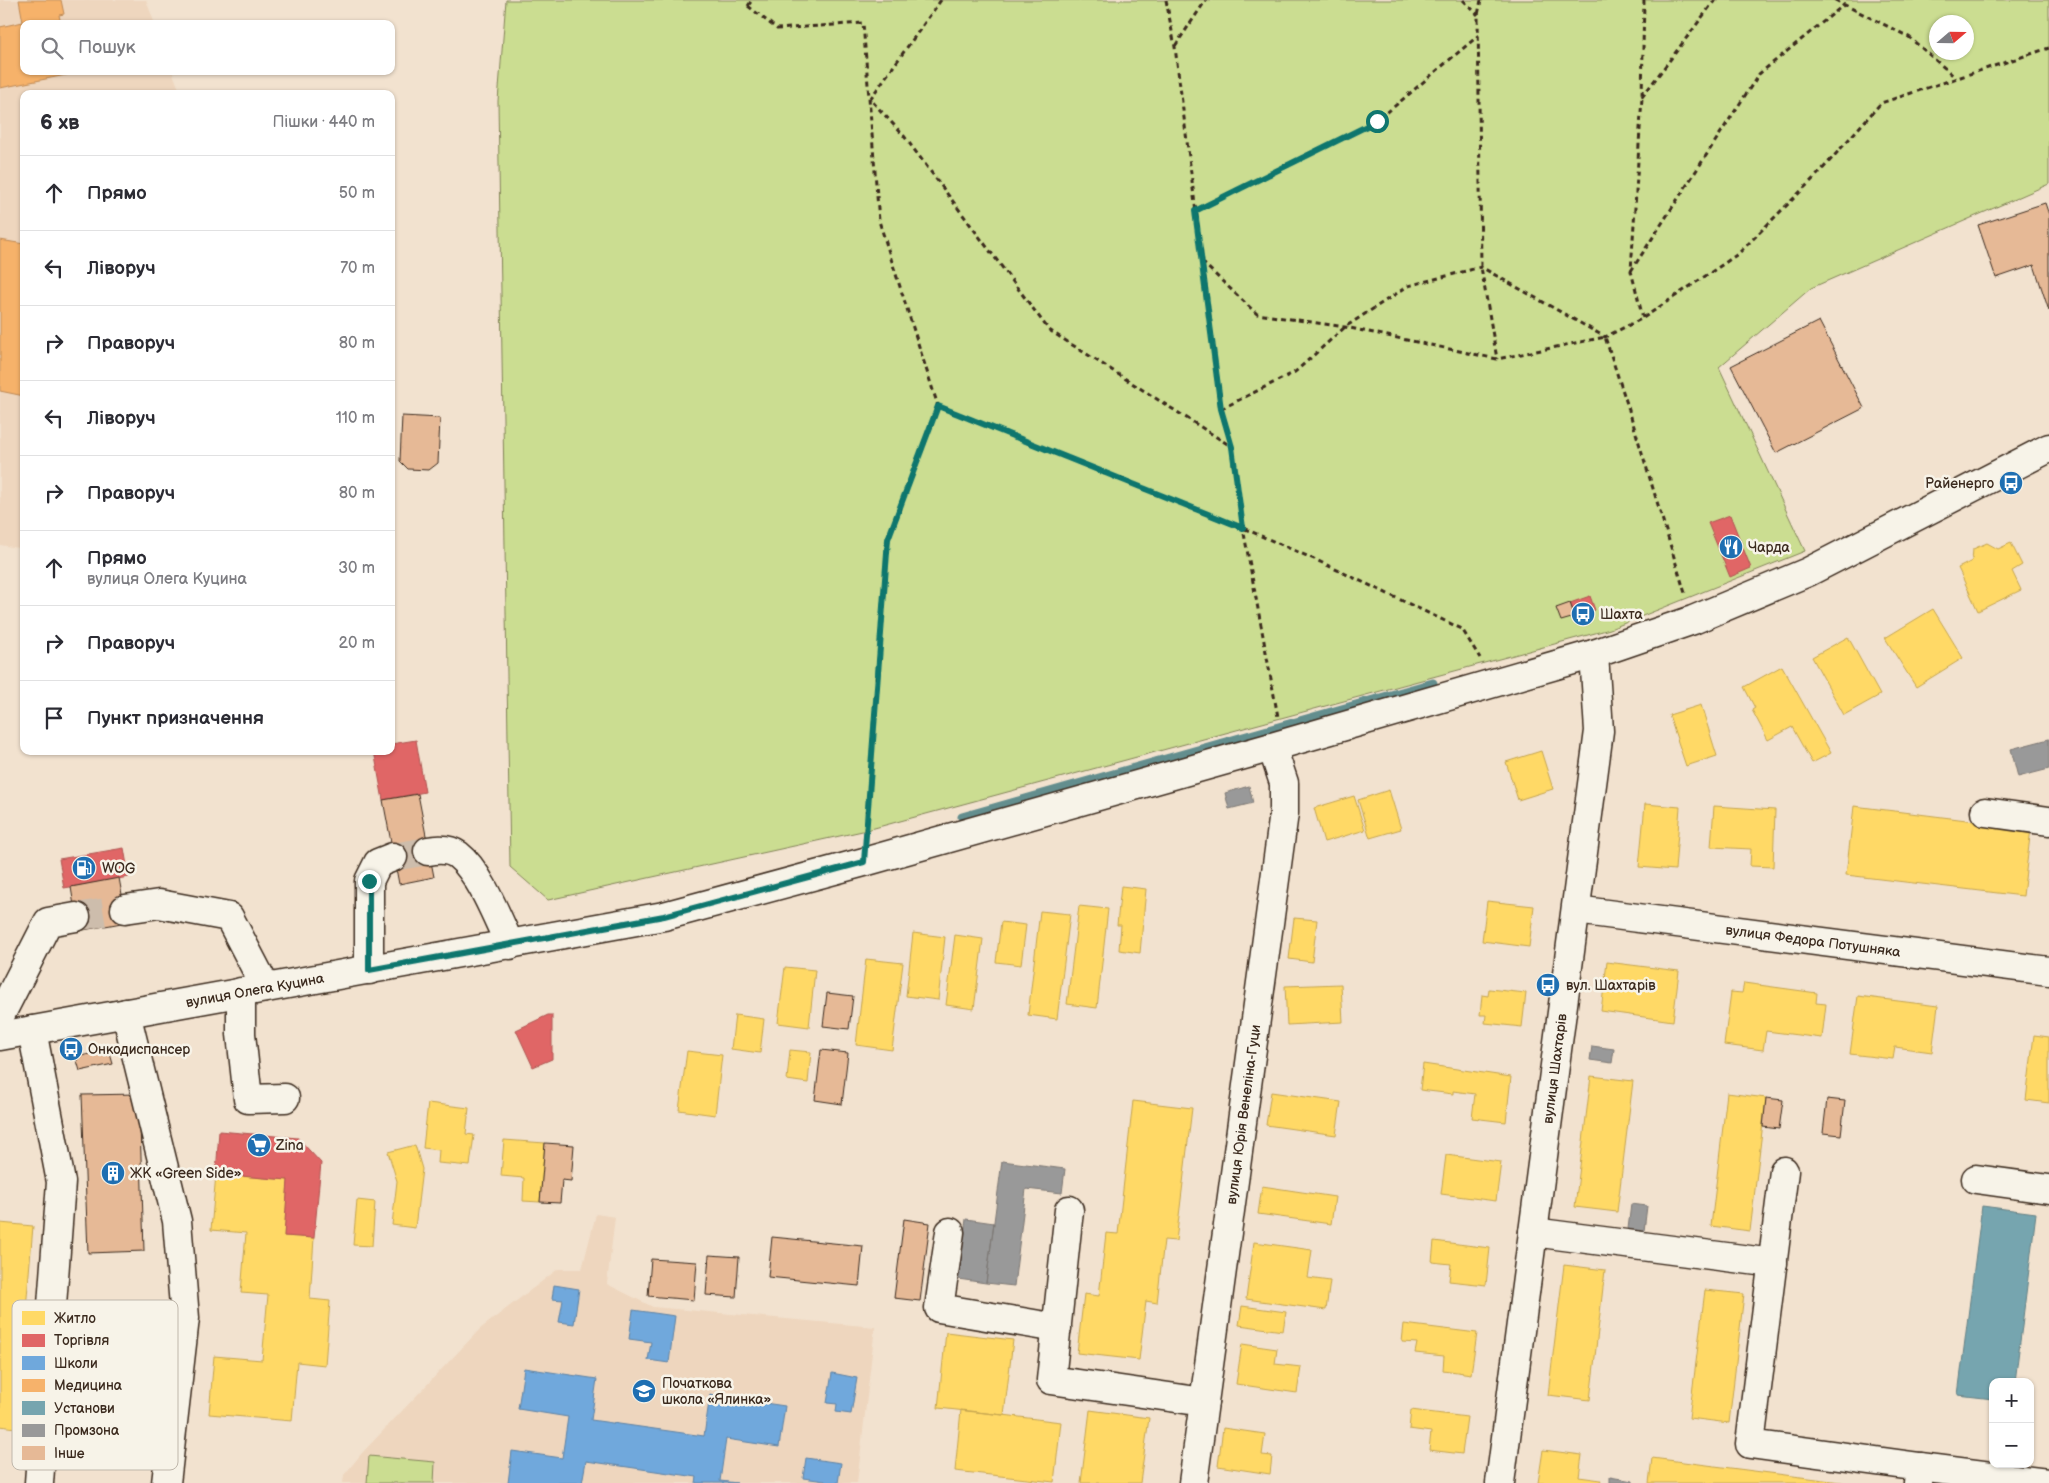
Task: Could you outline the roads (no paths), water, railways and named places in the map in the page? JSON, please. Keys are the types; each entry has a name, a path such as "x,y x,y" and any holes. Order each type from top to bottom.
{"street":[{"name":"вулиця Олега Куцина","path":"0,1036 664,916 864,862 1272,747 1594,654 1693,620 1808,572 2049,448"},
{"name":"вулиця Шахтарів","path":"1500,1483 1599,731 1594,654"},
{"name":"вулиця Юрія Венеліна-Гуци","path":"1193,1483 1284,813 1284,783 1272,747"},
{"path":"1985,812 2049,821"},
{"path":"428,851 440,849 457,855 474,873 510,945"},
{"path":"369,970 369,881 378,863 393,857"},
{"path":"125,909 159,904 229,917 254,990 241,1034 248,1099 285,1098"},
{"name":"вулиця Федора Потушняка","path":"1576,910 2049,971"},
{"path":"0,1016 48,922 76,918"},
{"path":"126,1013 178,1231 186,1318 178,1384"},
{"path":"32,1030 61,1182 52,1300"},
{"path":"1784,1171 1750,1444 1919,1475 2047,1483"},
{"path":"1976,1179 2049,1189"},
{"path":"1069,1210 1051,1380 1204,1402"},
{"path":"950,1232 938,1308 1057,1328"},
{"path":"1533,1232 1773,1263"},
{"path":"39,1483 40,1470"},
{"path":"166,1483 168,1470"}],"waterway":[{"path":"962,817 1433,683"}],"tunnel":[{"path":"393,857 428,851"},
{"path":"76,917 125,909"}],"place":[{"name":"Райенерго","path":"2011,483"},
{"name":"Чарда","path":"1731,547"},
{"name":"Шахта","path":"1583,614"},
{"name":"WOG","path":"84,868"},
{"name":"вул. Шахтарів","path":"1548,985"},
{"name":"Онкодиспансер","path":"71,1049"},
{"name":"Zina","path":"259,1145"},
{"name":"ЖК «Green Side»","path":"113,1173"},
{"name":"Початкова школа «Ялинка»","path":"644,1391"}]}
